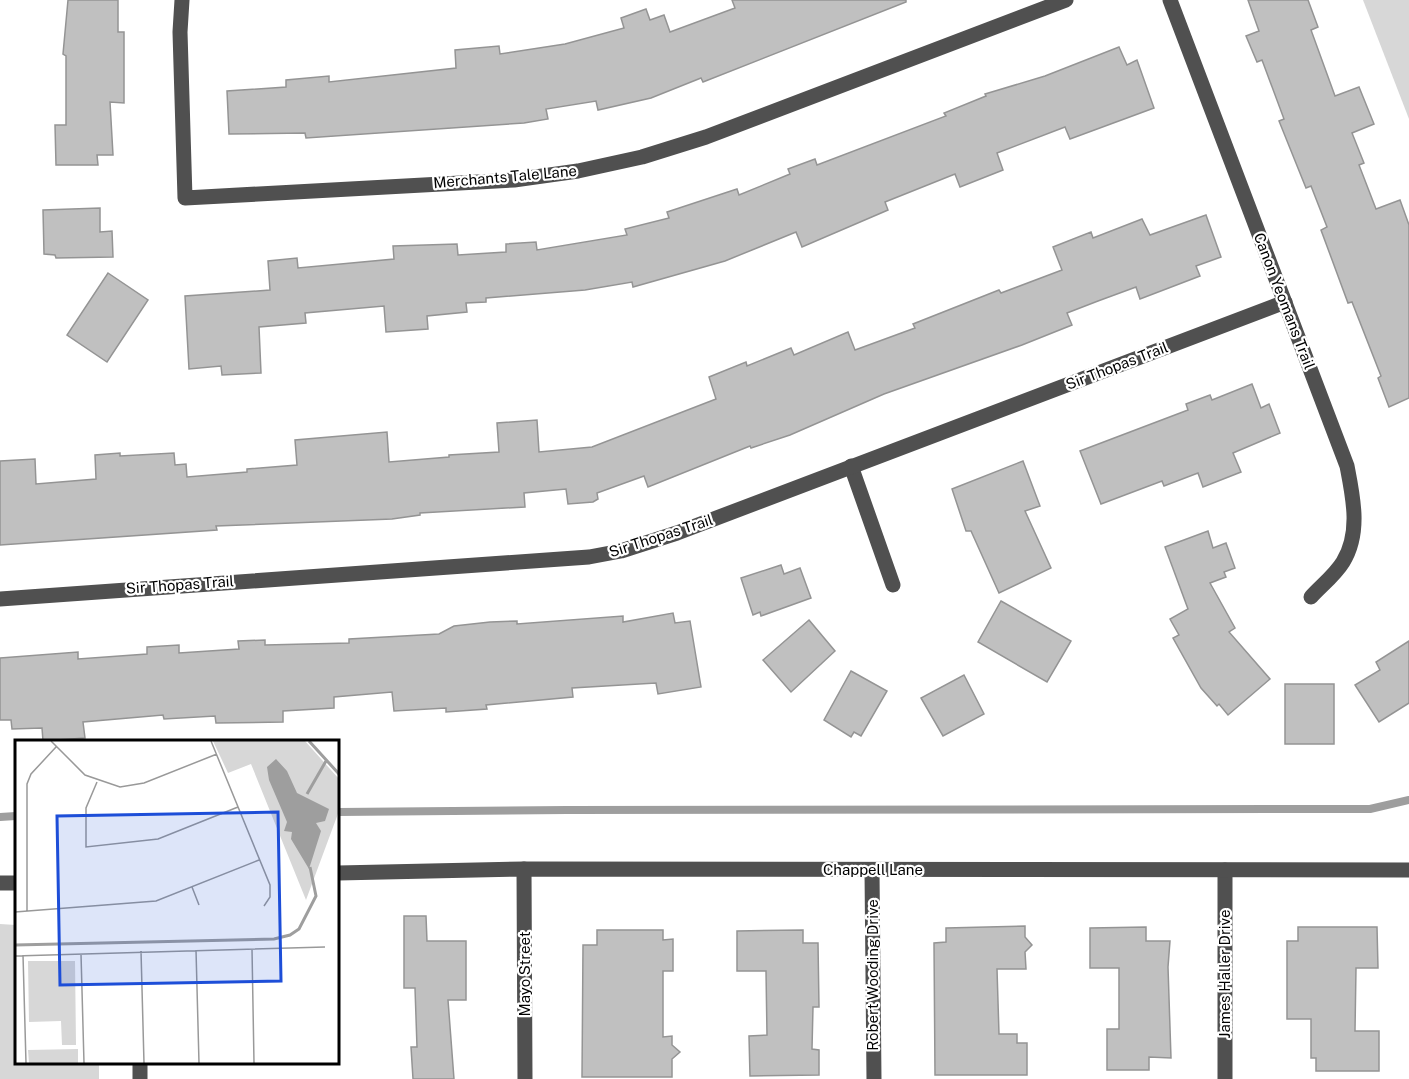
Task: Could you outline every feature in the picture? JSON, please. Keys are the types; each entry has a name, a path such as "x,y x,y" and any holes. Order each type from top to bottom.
{"street":[{"name":"Merchants Tale Lane","path":"182,0 180,32 185,198 514,180 578,171 632,159 706,137 1066,0"},
{"name":"Canon Yeomans Trail","path":"1170,0 1347,466 1353,498 1354,523 1343,562 1311,597"},
{"name":"Sir Thopas Trail","path":"0,599 589,557 646,544 1285,302"},
{"path":"851,466 893,585"},
{"name":"Chappell Lane","path":"339,873 524,869 1409,870"},
{"name":"Mayo Street","path":"524,869 525,1079"},
{"name":"James Haller Drive","path":"1225,870 1226,1079"},
{"name":"Robert Wooding Drive","path":"872,871 874,1079"}],"shaded area":[{"path":"1363,0 1409,0 1409,119"},
{"path":"0,924 15,925 15,1064 99,1064 99,1079 0,1079"}],"building":[{"path":"68,0 118,0 118,32 124,32 124,103 110,102 113,155 97,155 98,165 56,165 55,125 66,125 66,56 63,54"},
{"path":"732,0 906,0 906,2 703,82 701,78 651,98 598,110 596,101 546,109 548,119 524,123 306,138 305,133 229,134 227,91 286,87 286,80 329,76 329,82 456,68 455,50 499,46 500,54 565,44 624,28 621,18 646,9 650,20 664,15 670,32 735,8"},
{"path":"1248,0 1308,0 1318,27 1311,30 1335,96 1359,87 1374,124 1352,133 1364,163 1359,165 1376,209 1400,200 1409,225 1409,398 1389,407 1378,378 1381,376 1352,302 1348,303 1321,230 1327,227 1311,186 1306,188 1279,121 1284,119 1262,60 1257,62 1246,36 1259,31"},
{"path":"1119,47 1127,65 1137,60 1154,108 1070,139 1065,127 997,153 1003,170 960,187 955,174 885,202 888,210 802,247 796,232 725,261 633,287 632,282 585,290 486,298 486,302 466,303 467,312 427,316 428,329 386,332 384,306 305,313 306,323 259,327 261,373 222,375 221,366 189,369 185,296 270,290 268,261 297,258 298,268 394,259 393,246 457,244 458,255 506,252 506,244 536,242 537,250 627,235 625,229 669,218 667,212 737,189 739,195 790,174 788,169 815,159 817,165 946,116 944,113 986,96 985,94 1045,76"},
{"path":"100,208 100,232 112,231 113,257 56,258 55,255 44,254 43,210"},
{"path":"1206,215 1221,257 1196,266 1200,276 1140,299 1136,287 1098,301 1067,313 1072,325 884,394 790,435 751,448 750,446 648,487 644,476 597,493 598,499 593,502 568,504 566,489 524,493 525,507 420,513 420,515 392,519 216,526 217,530 0,545 0,461 35,459 36,484 96,479 95,455 174,453 175,465 186,464 187,477 297,465 295,440 387,432 389,462 499,452 497,423 537,420 539,452 592,447 716,399 709,377 746,362 747,366 791,348 794,355 848,332 855,350 915,328 913,324 999,290 1001,293 1062,270 1053,247 1091,232 1093,238 1142,219 1150,235"},
{"path":"108,273 148,300 107,362 67,335"},
{"path":"1252,384 1261,408 1269,404 1280,433 1233,453 1241,472 1203,487 1198,473 1164,486 1162,481 1101,504 1080,451 1188,410 1186,404 1210,395 1212,400"},
{"path":"1023,461 1040,506 1025,511 1051,568 999,593 971,531 966,531 952,489"},
{"path":"1208,531 1213,548 1226,543 1235,568 1224,572 1226,577 1210,583 1235,628 1229,632 1270,679 1228,715 1201,688 1173,638 1179,635 1170,619 1188,609 1165,547"},
{"path":"781,565 784,574 800,568 811,598 761,616 760,612 753,615 741,578"},
{"path":"1001,601 1071,641 1047,682 978,642"},
{"path":"673,613 675,623 690,621 701,687 658,694 656,683 572,688 573,697 486,705 487,709 446,712 446,708 394,711 392,692 334,697 334,708 283,711 283,722 216,723 215,716 164,719 163,715 83,722 85,738 57,740 43,740 42,728 12,729 11,720 0,720 0,658 78,652 78,659 147,654 147,647 179,645 179,653 239,649 238,641 265,640 265,645 349,643 349,639 439,634 454,626 490,622 517,621 517,624 623,616 623,622"},
{"path":"809,620 835,651 791,692 763,660"},
{"path":"1409,641 1409,703 1379,722 1355,685 1380,670 1376,662"},
{"path":"851,671 887,691 861,736 854,732 851,737 824,720"},
{"path":"964,675 984,714 943,736 921,698"},
{"path":"1285,684 1334,684 1334,744 1285,744"},
{"path":"404,916 426,916 427,941 466,941 466,1000 448,1000 454,1079 413,1079 411,1047 417,1047 415,988 404,988"},
{"path":"1025,926 1025,937 1032,945 1025,952 1026,969 997,969 999,1034 1017,1034 1017,1043 1027,1043 1027,1075 935,1075 934,943 946,942 946,928"},
{"path":"1146,927 1146,941 1170,941 1168,967 1171,1058 1149,1057 1149,1070 1107,1070 1107,1029 1119,1029 1119,968 1090,968 1090,928"},
{"path":"1298,927 1377,927 1378,968 1356,968 1355,1031 1379,1031 1379,1071 1316,1071 1316,1058 1311,1058 1311,1019 1287,1019 1287,941 1298,941"},
{"path":"597,930 663,930 663,940 673,939 673,971 663,971 663,1037 672,1036 672,1045 680,1052 672,1059 672,1077 582,1077 583,945 597,945"},
{"path":"803,930 803,943 818,943 819,1007 813,1007 812,1049 819,1050 819,1075 750,1076 749,1036 767,1035 766,971 737,971 737,931"}],"waterway":[{"path":"339,812 1370,809 1409,800"},
{"path":"0,817 15,816"}]}
